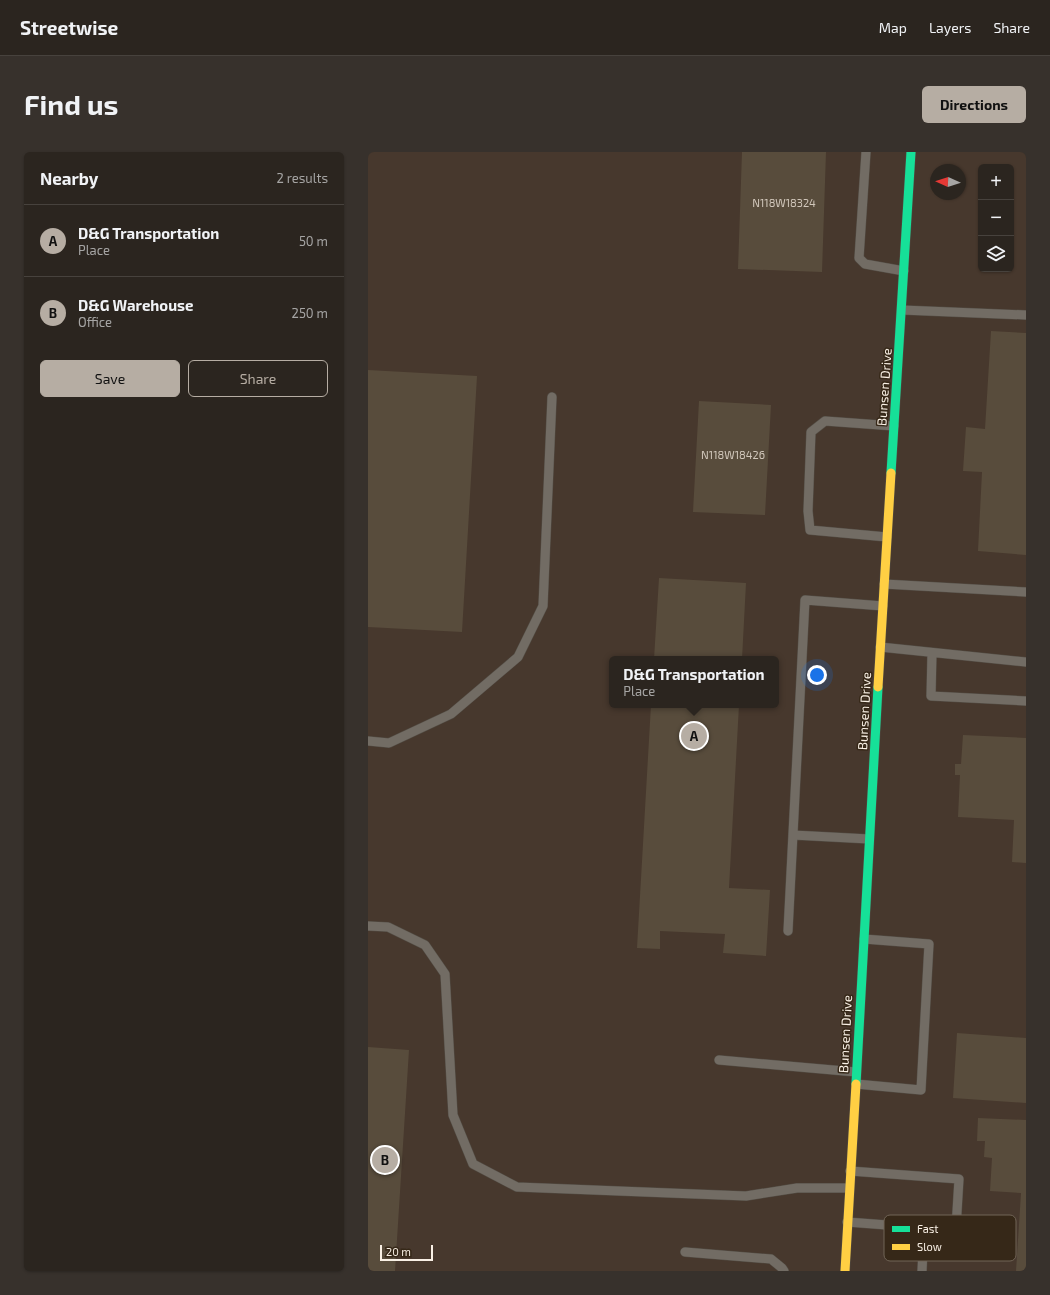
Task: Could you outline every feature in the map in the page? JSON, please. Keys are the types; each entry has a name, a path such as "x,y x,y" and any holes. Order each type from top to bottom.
{"street":[{"name":"Bunsen Drive","path":"845,1271 880,648 911,152"}],"lane":[{"path":"866,152 859,258 866,264 904,271"},
{"path":"902,310 1026,316"},
{"path":"368,741 389,743 451,714 518,657 542,606 552,397"},
{"path":"887,537 810,530 808,511 811,432 825,421 894,426"},
{"path":"884,584 1026,592"},
{"path":"788,931 805,600 883,606"},
{"path":"880,648 1026,662"},
{"path":"932,653 931,696 1026,701"},
{"path":"793,835 870,839"},
{"path":"368,926 388,927 425,945 444,974 453,1115 473,1164 516,1186 746,1196 797,1188 850,1188"},
{"path":"856,1084 921,1090 929,944 864,939"},
{"path":"719,1060 856,1072"},
{"path":"850,1171 959,1179 957,1215"},
{"path":"847,1222 884,1225"},
{"path":"686,1252 771,1259 784,1271"},
{"path":"922,1261 922,1271"}],"shaded area":[{"path":"368,152 1026,152 1026,1271 368,1271"}],"building":[{"path":"742,152 826,152 822,272 738,269"},
{"path":"991,331 1026,333 1026,555 978,551 982,472 963,471 966,427 985,429"},
{"path":"368,370 477,376 462,632 368,627"},
{"path":"699,401 771,405 765,515 693,512"},
{"path":"659,578 746,583 742,656 654,656"},
{"path":"651,708 739,708 729,888 770,890 766,956 723,953 725,934 660,931 660,949 637,948"},
{"path":"963,735 1026,738 1026,863 1012,862 1014,820 958,817 960,775 955,775 955,764 961,764"},
{"path":"957,1033 1026,1038 1026,1103 953,1098"},
{"path":"368,1047 409,1050 395,1271 368,1271"},
{"path":"978,1118 1026,1120 1026,1271 1016,1271 1021,1193 990,1191 992,1158 984,1157 985,1141 977,1141"}],"traffic: fast":[{"path":"891,473 911,152"},
{"path":"856,1084 878,687"}],"traffic: slow":[{"path":"878,687 891,473"},
{"path":"845,1271 856,1084"}],"place":[{"name":"D&G Transportation","path":"694,736"},
{"name":"D&G Warehouse","path":"385,1160"}]}
